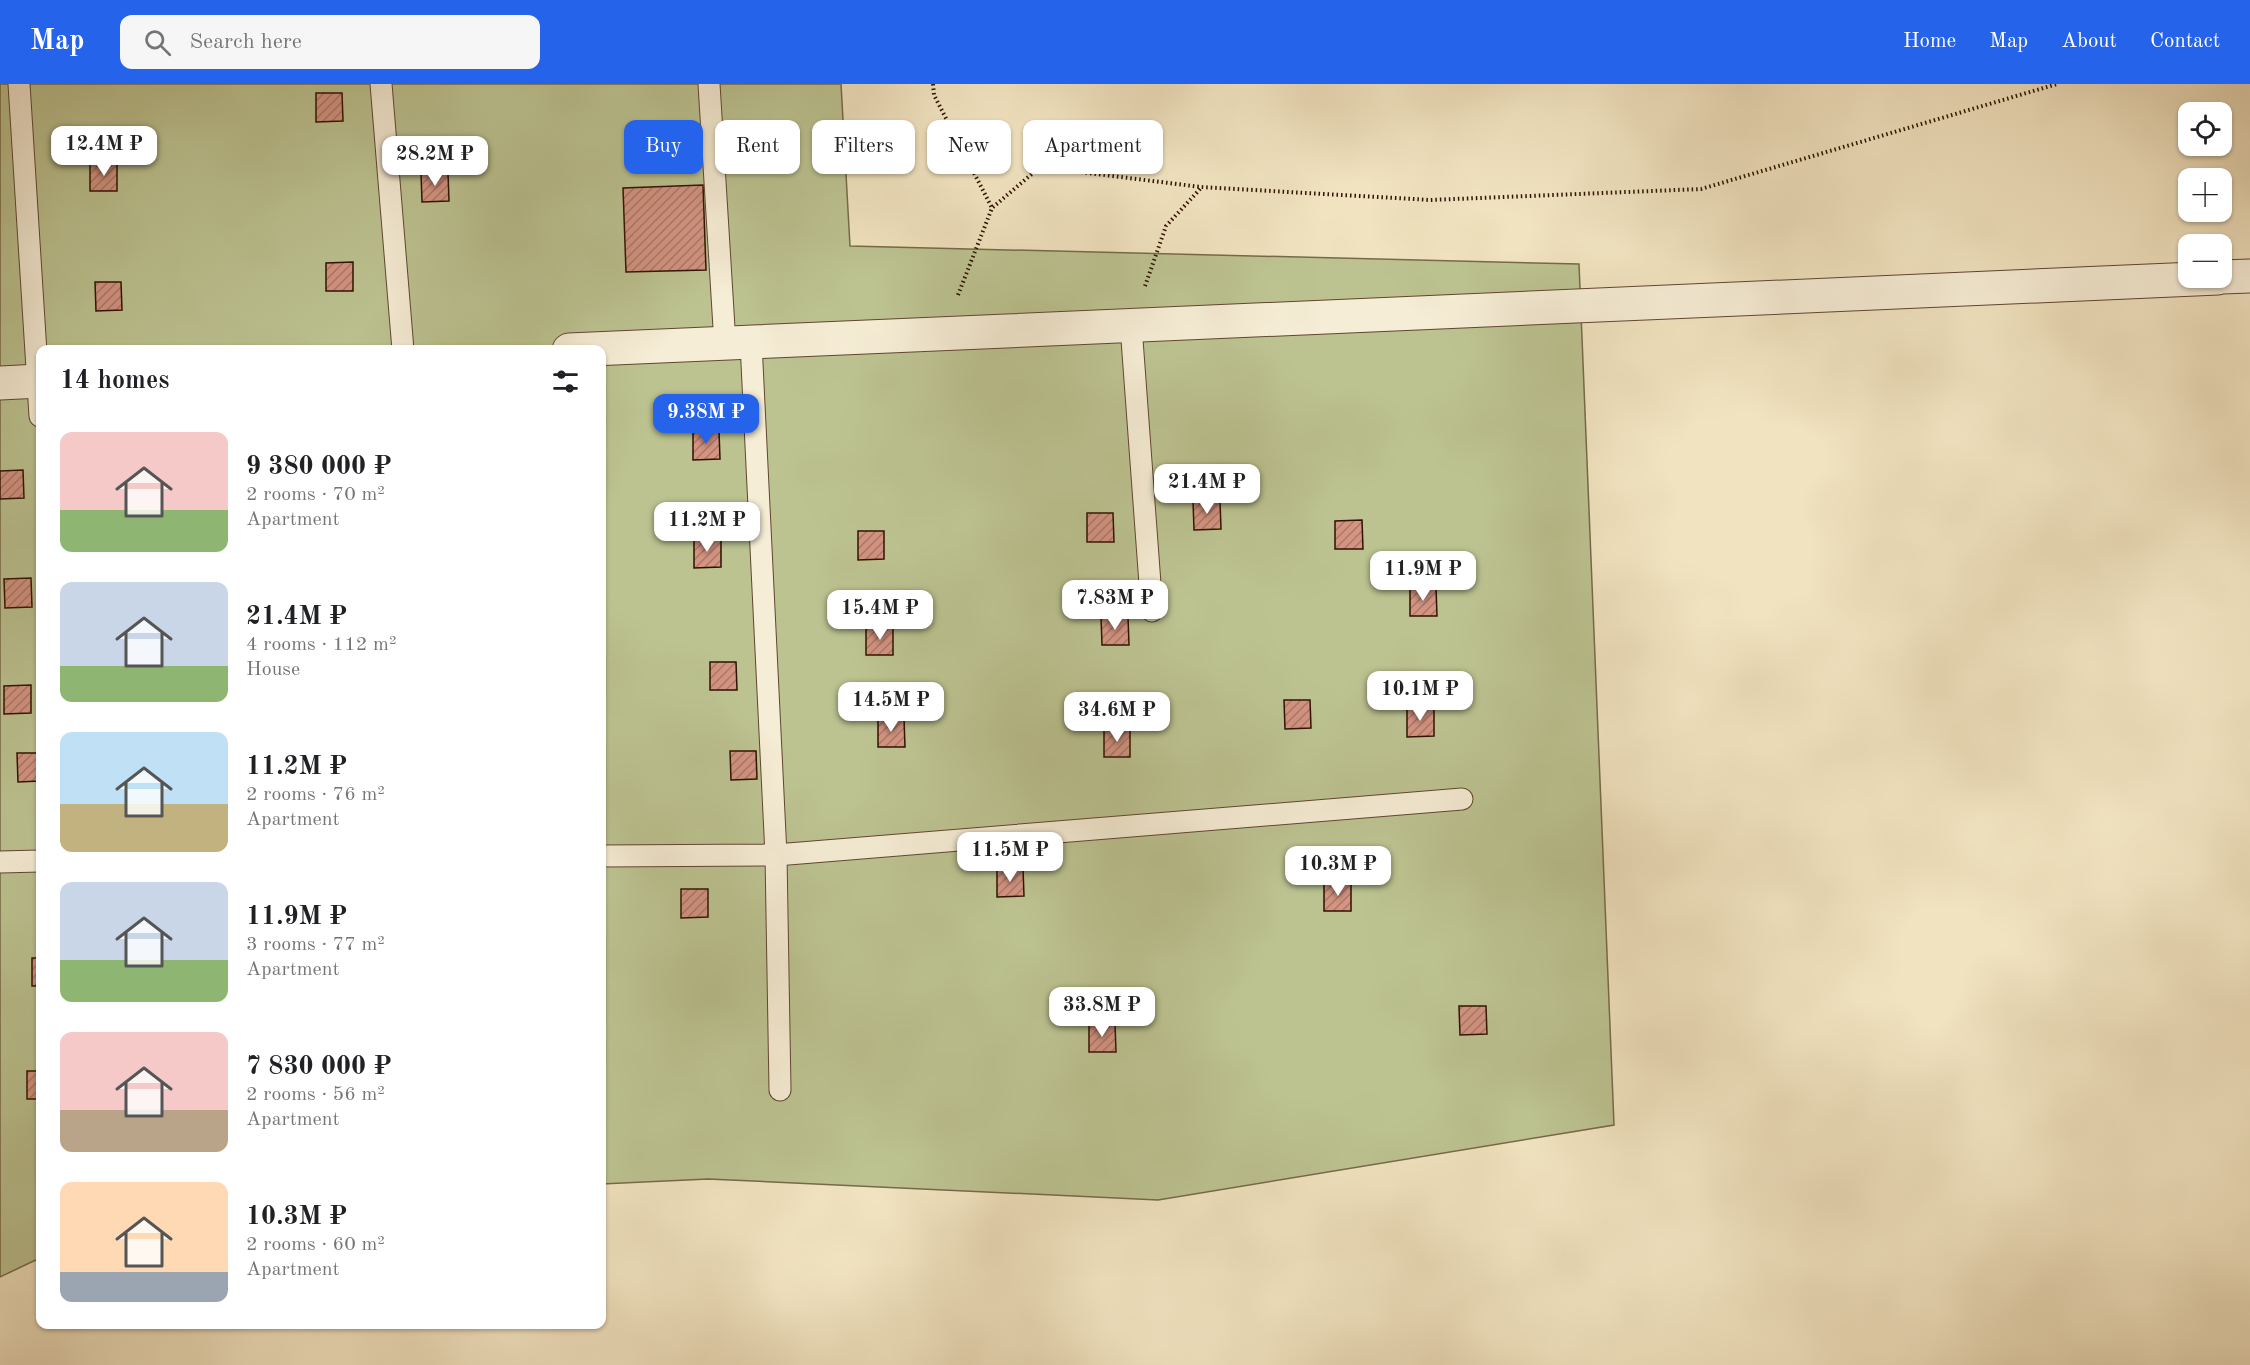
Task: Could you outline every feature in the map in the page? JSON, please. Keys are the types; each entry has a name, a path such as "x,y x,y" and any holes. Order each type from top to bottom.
{"street":[{"path":"2232,277 2250,276"},
{"path":"606,348 2178,279"},
{"path":"0,383 36,381"}],"lane":[{"path":"19,84 37,345"},
{"path":"381,84 403,345"},
{"path":"709,84 738,343 776,855 780,1090"},
{"path":"1131,326 1152,611"},
{"path":"606,856 776,855 1462,799"},
{"path":"0,862 36,861"}],"path":[{"path":"933,84 934,95 992,208"},
{"path":"938,334 964,284 992,208 1040,167 1201,187 1430,200 1701,189 2057,84"},
{"path":"1131,326 1166,226 1201,187"}],"green space":[{"path":"0,84 841,84 843,120 812,120 812,174 846,174 850,246 1579,264 1614,1125 1158,1200 708,1179 606,1184 606,345 36,345 36,1260 0,1277"}],"building":[{"path":"316,93 342,93 343,121 316,122"},
{"path":"117,162 117,191 90,191 90,163"},
{"path":"421,173 448,173 449,201 422,202"},
{"path":"703,185 706,270 626,272 623,188"},
{"path":"353,262 353,291 326,291 326,263"},
{"path":"95,282 121,282 122,310 96,311"},
{"path":"693,431 719,431 720,459 693,460"},
{"path":"23,470 24,498 0,499 0,471"},
{"path":"1193,501 1220,501 1221,529 1194,530"},
{"path":"1087,513 1113,513 1114,542 1087,542"},
{"path":"1362,520 1363,549 1335,549 1335,521"},
{"path":"858,531 884,531 884,559 858,560"},
{"path":"694,539 721,539 721,567 694,568"},
{"path":"31,578 32,607 5,608 4,579"},
{"path":"1436,587 1437,616 1410,616 1410,588"},
{"path":"1101,617 1128,617 1129,645 1102,645"},
{"path":"866,627 893,627 893,655 866,655"},
{"path":"710,662 736,662 737,690 710,690"},
{"path":"31,685 31,713 4,714 4,686"},
{"path":"1284,700 1310,700 1311,728 1285,729"},
{"path":"1407,708 1434,708 1434,736 1407,737"},
{"path":"904,718 905,747 878,747 878,719"},
{"path":"1104,729 1130,729 1130,757 1104,757"},
{"path":"730,751 756,751 757,779 731,780"},
{"path":"17,753 36,753 36,781 18,782"},
{"path":"1023,868 1024,896 997,897 997,869"},
{"path":"1324,883 1351,883 1351,911 1324,911"},
{"path":"681,889 708,889 708,917 681,918"},
{"path":"32,958 36,958 36,986 32,986"},
{"path":"1459,1006 1486,1006 1487,1034 1460,1035"},
{"path":"1115,1023 1116,1052 1089,1052 1089,1024"},
{"path":"27,1071 36,1071 36,1099 27,1099"}]}
